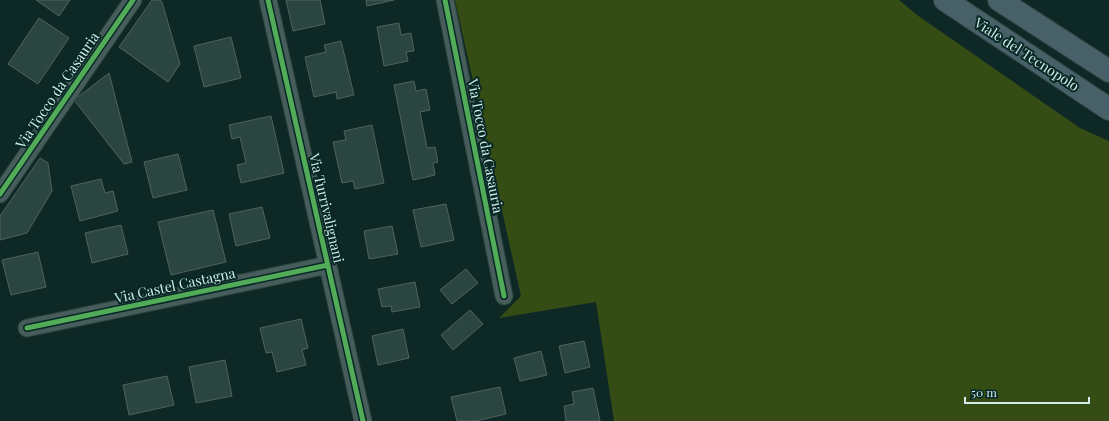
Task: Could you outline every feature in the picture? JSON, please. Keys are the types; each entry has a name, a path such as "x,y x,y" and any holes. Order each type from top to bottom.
{"highway":[{"name":"Viale del Tecnopolo","path":"945,0 1109,108"},
{"path":"999,0 1109,71"}],"street":[{"name":"Via Tocco da Casauria","path":"0,194 133,0"},
{"name":"Via Turrivalignani","path":"268,0 363,421"},
{"name":"Via Tocco da Casauria","path":"444,0 504,296"},
{"name":"Via Castel Castagna","path":"27,328 328,265"}],"green space":[{"path":"455,0 899,0 917,15 1080,128 1109,141 1109,421 614,421 596,302 499,318 521,296"}],"building":[{"path":"36,0 70,0 59,16"},
{"path":"152,0 160,0 162,2 180,64 168,82 119,47"},
{"path":"286,0 320,0 325,24 293,31"},
{"path":"366,0 394,0 367,6"},
{"path":"39,18 69,38 38,84 8,64"},
{"path":"399,23 401,35 411,33 414,51 406,52 408,61 384,66 377,27"},
{"path":"231,37 241,78 204,87 194,46"},
{"path":"341,41 354,95 337,99 336,92 314,97 305,57 326,52 324,45"},
{"path":"109,73 132,162 124,164 74,100"},
{"path":"414,81 416,91 426,89 430,110 420,112 427,148 435,147 438,162 433,163 435,175 413,180 394,85"},
{"path":"271,116 284,173 241,183 237,165 246,163 240,137 232,139 229,125"},
{"path":"372,125 384,183 355,189 353,181 342,183 333,142 346,140 344,131"},
{"path":"178,154 187,190 153,198 144,162"},
{"path":"40,158 48,163 52,191 27,233 0,240 0,216"},
{"path":"101,179 105,193 113,191 118,211 80,221 71,186"},
{"path":"446,204 454,240 421,247 413,210"},
{"path":"262,207 270,238 236,246 229,214"},
{"path":"213,210 226,262 171,275 158,222"},
{"path":"121,225 128,254 92,263 85,233"},
{"path":"392,226 398,254 369,259 364,231"},
{"path":"38,252 46,287 11,295 2,260"},
{"path":"466,269 478,283 452,304 440,290"},
{"path":"415,282 420,307 392,312 391,306 382,307 378,289"},
{"path":"470,310 483,324 453,350 441,335"},
{"path":"301,319 308,348 302,350 306,365 277,372 272,352 266,353 260,328"},
{"path":"403,329 409,358 378,365 372,336"},
{"path":"584,341 590,367 565,373 559,346"},
{"path":"541,351 547,375 520,381 514,358"},
{"path":"225,360 232,396 196,403 189,367"},
{"path":"167,376 174,405 129,415 123,385"},
{"path":"500,387 506,414 476,421 457,421 451,397"},
{"path":"593,388 600,421 566,421 564,406 574,404 572,392"}],"cycle path":[{"path":"0,194 133,0"},
{"path":"268,0 363,421"},
{"path":"445,0 504,296"},
{"path":"27,328 328,265"}]}
